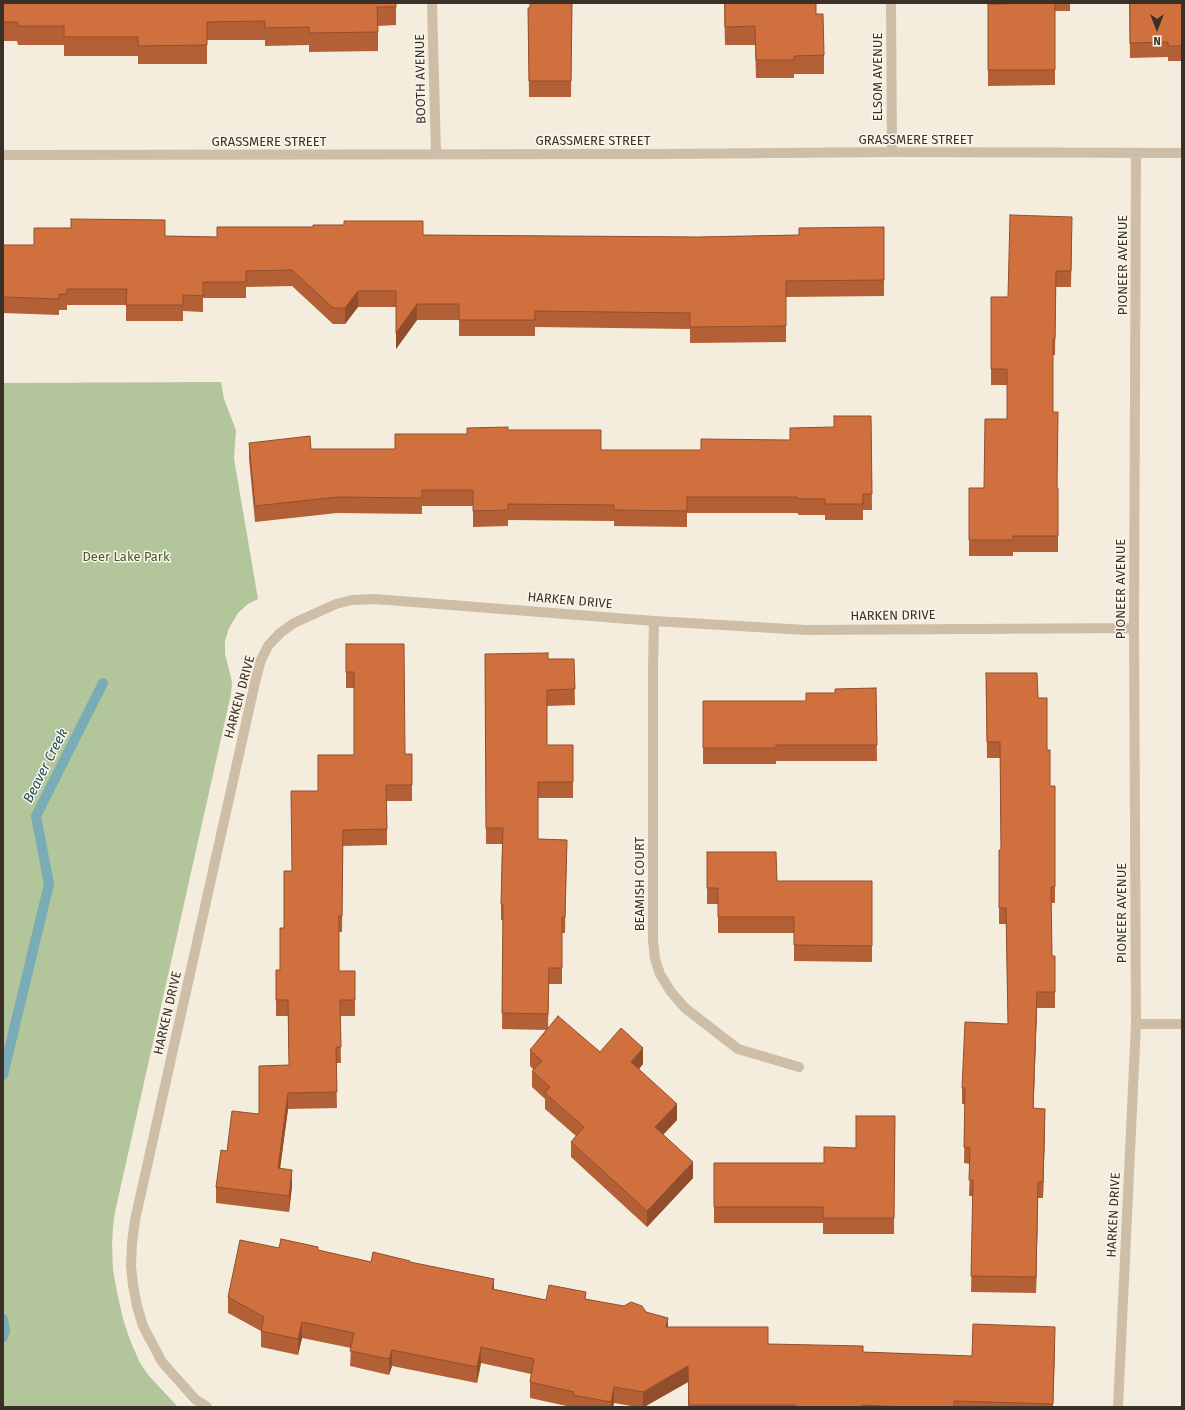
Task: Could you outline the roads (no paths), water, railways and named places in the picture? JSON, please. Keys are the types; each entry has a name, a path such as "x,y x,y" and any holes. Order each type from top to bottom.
{"street":[{"name":"BOOTH AVENUE","path":"432,3 436,154"},
{"name":"ELSOM AVENUE","path":"891,3 892,152"},
{"name":"GRASSMERE STREET","path":"3,155 672,154 892,152 1182,153"},
{"name":"PIONEER AVENUE","path":"1136,154 1134,628 1136,1024"},
{"name":"HARKEN DRIVE","path":"207,1407 195,1399 162,1362 143,1326 133,1285 131,1266 132,1243 137,1212 256,678 261,660 268,646 280,633 294,623 336,604 352,600 375,599 654,621 806,630 1134,628"},
{"name":"BEAMISH COURT","path":"654,621 653,940 655,959 660,974 671,992 685,1008 738,1049 799,1067"},
{"name":"HARKEN DRIVE","path":"1118,1407 1136,1024"},
{"path":"1136,1024 1182,1024"}],"waterway":[{"name":"Beaver Creek","path":"3,1075 49,884 36,816 103,683"},
{"name":"Beaver Creek","path":"3,1319 5,1331 3,1337"}],"park label":[{"name":"Deer Lake Park","path":"126,557"}]}
